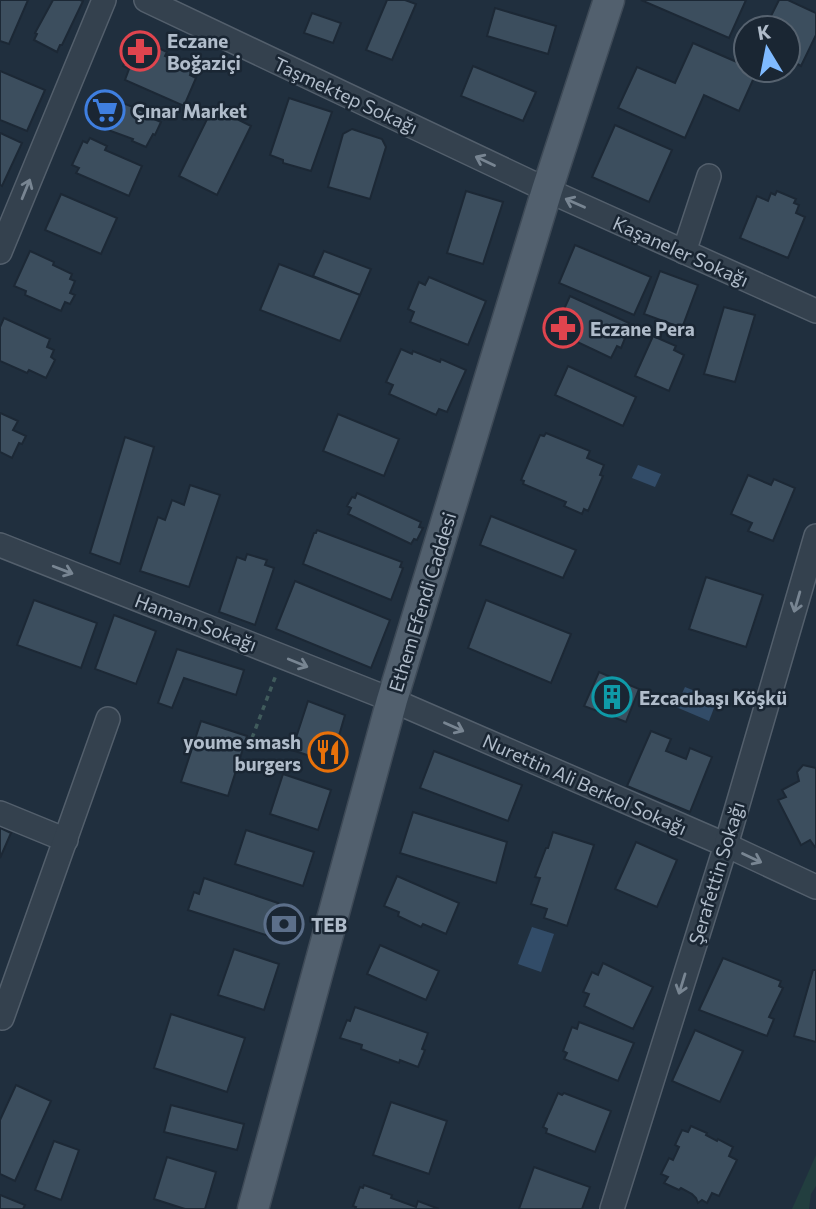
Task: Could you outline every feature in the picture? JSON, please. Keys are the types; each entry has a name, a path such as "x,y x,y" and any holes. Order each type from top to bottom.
{"main road":[{"name":"Ethem Efendi Caddesi","path":"253,1209 392,700 547,190 609,0"}],"street":[{"path":"0,252 104,0"},
{"name":"Taşmektep Sokağı","path":"146,0 547,190"},
{"path":"684,252 709,176"},
{"name":"Kaşaneler Sokağı","path":"547,190 816,311"},
{"name":"Şerafettin Sokağı","path":"612,1209 726,845 816,536"},
{"name":"Hamam Sokağı","path":"0,545 392,700"},
{"name":"Nurettin Ali Berkol Sokağı","path":"392,700 726,845 816,887"},
{"path":"2,1018 107,719"},
{"path":"0,813 66,839"}],"path":[{"path":"252,738 283,657"}],"green space":[{"path":"816,1155 816,1186 811,1194 809,1209 792,1209"}],"water":[{"path":"638,465 661,474 655,487 632,478"},
{"path":"685,687 717,700 709,721 676,707"},
{"path":"532,927 554,934 541,972 518,964"}],"building":[{"path":"0,0 28,0 9,44 0,41"},
{"path":"53,0 83,1 57,52 34,40 37,34 35,33"},
{"path":"387,0 405,0 416,4 392,60 366,50"},
{"path":"641,0 746,0 740,14 732,14 732,31 729,38"},
{"path":"779,0 788,0 816,13 816,35 802,64 802,14 772,14"},
{"path":"495,8 556,26 548,54 487,36"},
{"path":"312,13 341,23 333,43 304,33"},
{"path":"144,41 167,52 165,56 193,68 190,75 196,78 184,106 125,80 129,69 123,66 134,42 142,45"},
{"path":"693,43 732,60 732,84 751,84 739,111 704,95 685,138 618,108 637,67 675,83"},
{"path":"473,66 536,92 523,121 461,96"},
{"path":"0,71 45,90 27,131 0,120"},
{"path":"289,98 332,112 311,171 283,163 283,160 270,155"},
{"path":"108,100 150,114 149,117 161,122 146,147 132,141 133,139 97,126 99,122 95,121"},
{"path":"213,107 251,126 217,195 179,176"},
{"path":"615,125 672,150 649,202 592,177"},
{"path":"352,129 382,139 386,147 370,199 328,187 343,134"},
{"path":"0,133 22,143 2,186 0,185"},
{"path":"90,138 107,146 105,150 142,166 129,196 76,173 79,168 72,165 83,141 87,143"},
{"path":"466,191 503,202 483,264 447,253"},
{"path":"777,191 796,199 794,203 799,205 796,213 805,217 788,258 740,238 757,196 768,201 771,193 775,195"},
{"path":"61,194 117,218 101,254 45,230"},
{"path":"575,245 651,277 634,315 559,283"},
{"path":"30,251 72,274 70,279 75,281 70,293 75,295 70,304 65,302 61,311 25,295 26,291 14,286"},
{"path":"324,251 371,269 360,295 313,276"},
{"path":"279,264 360,295 340,341 260,310"},
{"path":"660,271 698,285 682,328 644,314"},
{"path":"429,277 486,301 468,345 410,322 414,312 408,309 419,282 425,285"},
{"path":"570,296 629,323 622,337 625,338 621,348 617,346 611,358 554,331"},
{"path":"724,307 755,315 735,382 704,374"},
{"path":"4,318 50,339 47,347 54,350 51,357 55,360 46,378 0,361 0,327"},
{"path":"653,336 676,346 674,350 684,355 669,391 635,376"},
{"path":"401,349 440,362 441,359 466,370 447,412 439,409 436,415 389,394 393,385 386,382"},
{"path":"568,366 636,397 623,426 555,395"},
{"path":"0,413 18,421 13,430 26,436 22,444 19,443 12,458 0,452"},
{"path":"338,414 399,439 384,476 323,451"},
{"path":"546,433 590,451 587,458 604,465 600,475 603,476 588,511 584,509 582,514 564,506 566,502 523,484 524,481 521,480 540,435 544,436"},
{"path":"125,437 154,447 120,564 90,553"},
{"path":"748,475 771,485 774,479 795,488 773,541 748,531 752,523 731,514"},
{"path":"190,485 220,495 189,587 140,571 158,517 165,520 172,500 184,505"},
{"path":"357,493 421,522 419,527 423,528 417,540 414,539 411,544 348,514 351,508 347,506"},
{"path":"491,516 576,550 563,578 480,545"},
{"path":"317,530 402,562 400,567 403,568 391,600 303,564"},
{"path":"247,554 267,560 265,565 274,568 255,625 219,612 237,557 245,560"},
{"path":"706,577 763,595 746,647 689,629"},
{"path":"295,581 390,620 371,668 276,629"},
{"path":"34,600 97,623 81,668 17,645"},
{"path":"486,600 571,634 551,683 468,648"},
{"path":"114,615 156,631 136,684 95,669"},
{"path":"177,649 244,670 236,695 184,678 172,708 158,703"},
{"name":"Ezcacıbaşı Köşkü","path":"599,672 639,689 626,722 584,706"},
{"path":"308,701 345,715 331,763 292,750"},
{"path":"201,721 247,736 228,796 181,782"},
{"path":"651,731 671,739 666,751 686,759 690,748 712,757 690,812 627,786"},
{"path":"434,751 522,785 508,821 420,788"},
{"path":"803,765 816,768 815,847 810,840 801,845 778,800 786,797 782,790 799,781 797,772"},
{"path":"283,774 331,790 318,830 270,814"},
{"path":"413,812 507,842 496,883 400,853"},
{"path":"0,828 11,833 0,858"},
{"path":"246,830 314,852 303,886 235,864"},
{"path":"553,832 594,845 567,926 544,918 547,909 531,904 540,878 535,877"},
{"path":"636,842 677,860 657,907 615,889"},
{"path":"397,876 459,903 446,934 423,924 421,927 398,916 399,912 384,906"},
{"path":"204,878 278,903 274,915 281,917 275,938 188,910 194,892 199,894"},
{"path":"380,945 439,971 426,1000 367,974"},
{"path":"234,949 279,964 264,1010 218,995"},
{"path":"723,958 781,981 779,986 783,988 769,1017 774,1019 767,1036 699,1010"},
{"path":"603,963 653,987 633,1029 584,1006 589,994 583,992 592,972 598,975"},
{"path":"813,970 816,970 816,1042 794,1036"},
{"path":"355,1007 428,1033 418,1067 361,1049 362,1045 340,1038"},
{"path":"171,1014 245,1038 227,1092 154,1068"},
{"path":"579,1022 634,1043 618,1081 564,1059 567,1053 563,1051 572,1027 577,1029"},
{"path":"695,1030 743,1051 720,1102 672,1081"},
{"path":"16,1085 51,1101 15,1181 0,1174 0,1120"},
{"path":"558,1093 611,1111 595,1152 546,1133 547,1129 543,1127"},
{"path":"391,1102 447,1121 429,1174 373,1155"},
{"path":"171,1105 244,1124 237,1150 164,1132"},
{"path":"691,1126 733,1147 729,1156 737,1160 719,1196 712,1193 707,1203 702,1200 698,1203 692,1194 664,1183 668,1177 661,1174 669,1158 673,1160 679,1147 675,1145 682,1130 688,1132"},
{"path":"54,1141 79,1150 61,1200 35,1190"},
{"path":"167,1157 216,1172 205,1209 185,1209 154,1199"},
{"path":"534,1167 590,1187 582,1209 519,1209"},
{"path":"364,1185 416,1207 418,1201 439,1209 355,1209 353,1206 360,1187 363,1188"},
{"path":"0,1195 25,1205 23,1209 0,1209"}],"place":[{"name":"Eczane Boğaziçi","path":"140,51"},
{"name":"Çınar Market","path":"105,110"},
{"name":"Eczane Pera","path":"563,328"},
{"name":"Ezcacıbaşı Köşkü","path":"612,697"},
{"name":"youme smash burgers","path":"328,752"},
{"name":"TEB","path":"284,924"}]}
